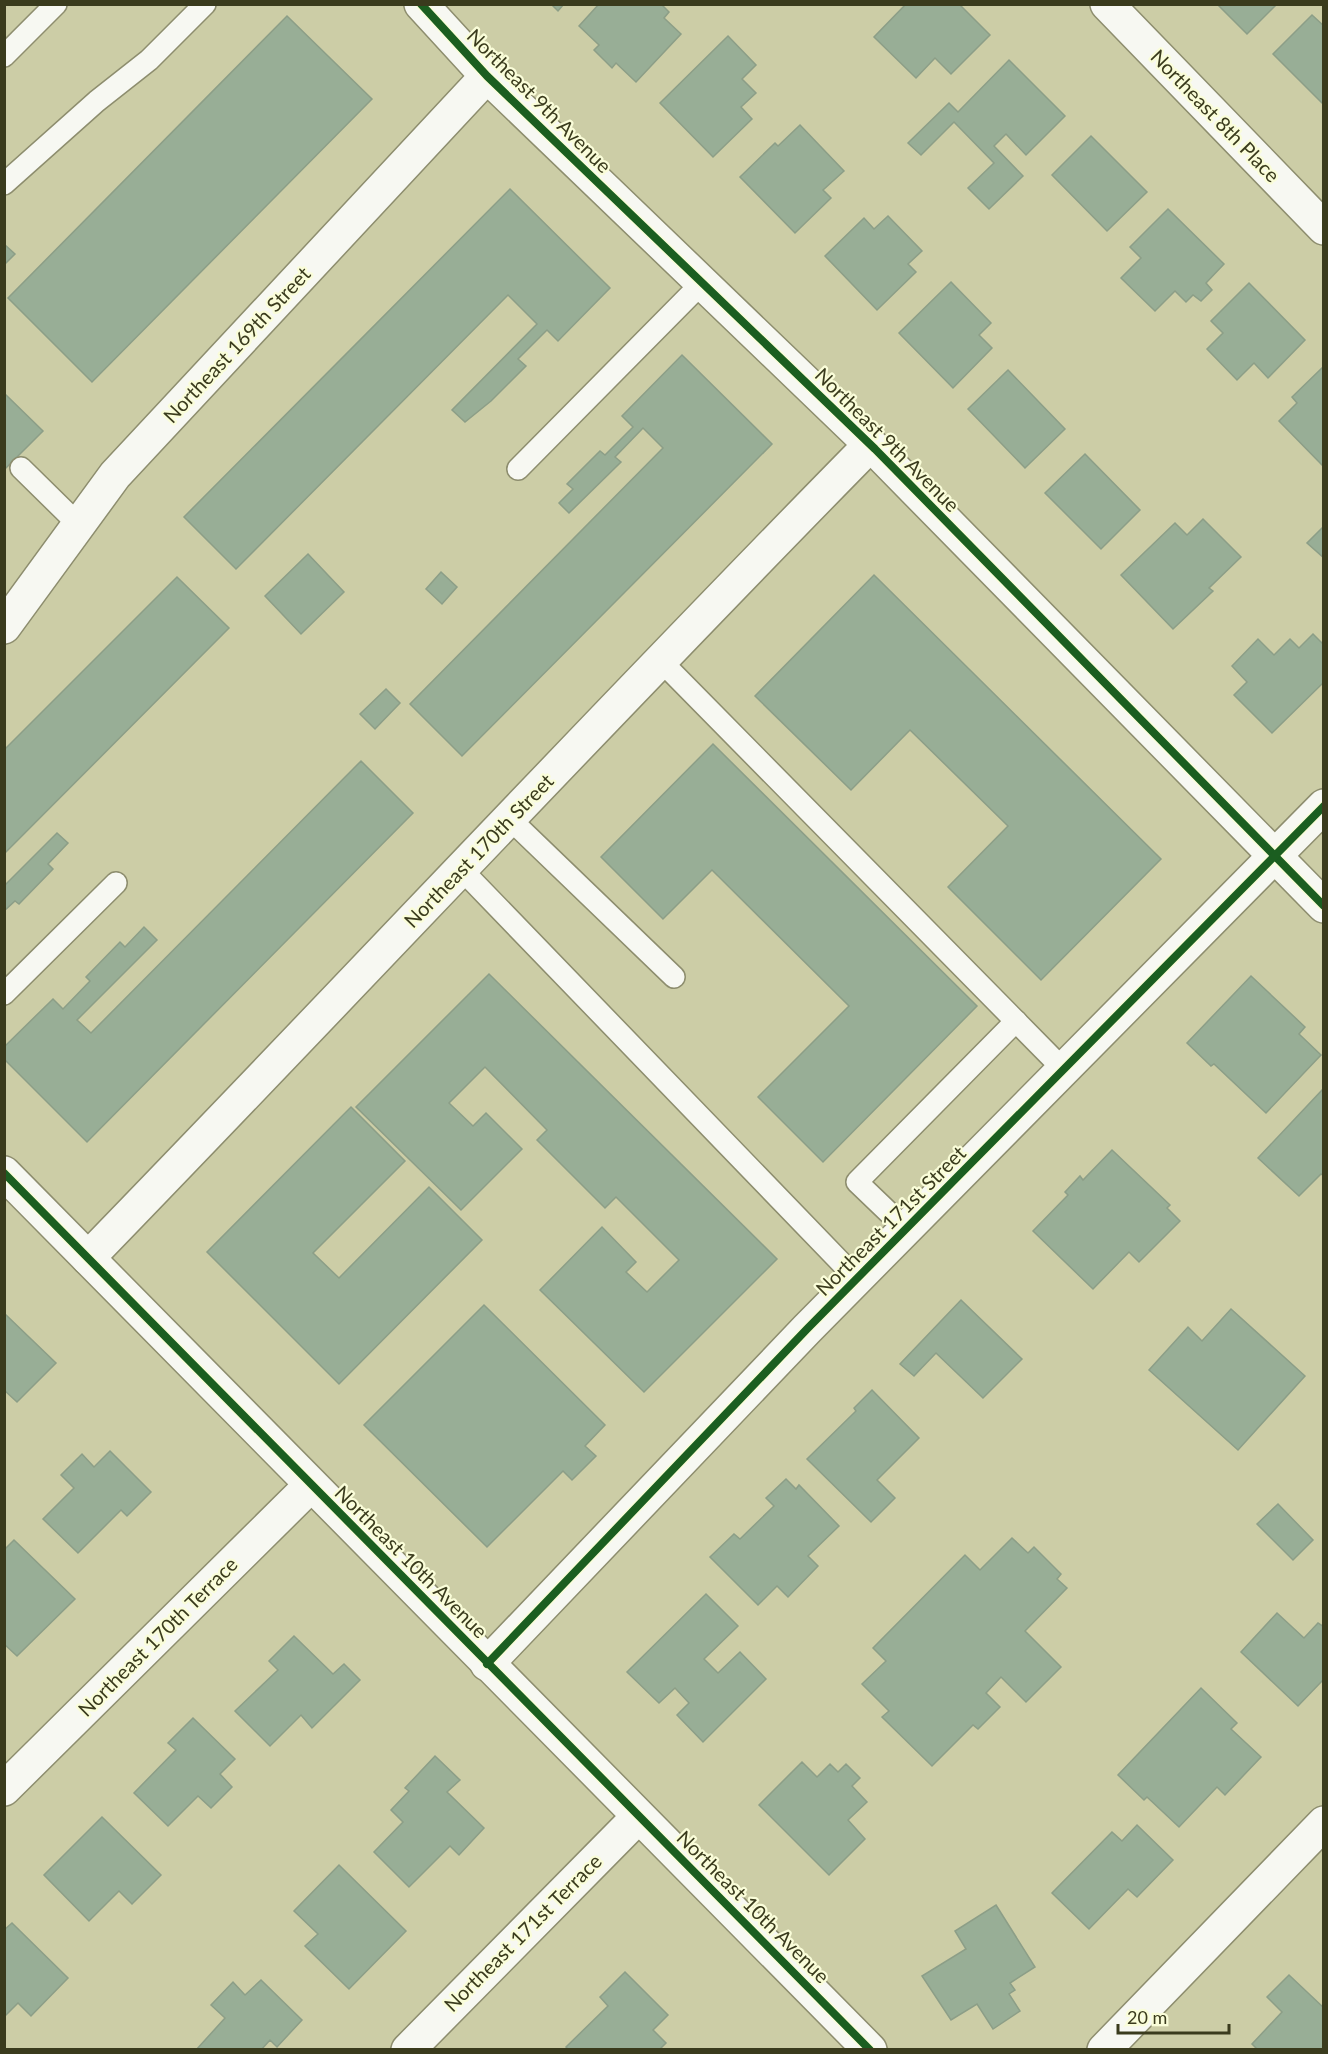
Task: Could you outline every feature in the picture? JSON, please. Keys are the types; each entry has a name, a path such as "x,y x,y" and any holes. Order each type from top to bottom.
{"street":[{"name":"Northeast 9th Avenue","path":"421,4 487,76 870,445 1323,906"},
{"name":"Northeast 8th Place","path":"1107,4 1323,228"},
{"name":"Northeast 169th Street","path":"10,608 79,525 116,475 487,76"},
{"name":"Northeast 170th Street","path":"88,1258 511,820 659,659 870,445"},
{"name":"Northeast 171st Street","path":"488,1664 857,1279 1323,806"},
{"name":"Northeast 10th Avenue","path":"4,1173 638,1817 810,1986 870,2049"},
{"name":"Northeast 170th Terrace","path":"4,1788 311,1485"},
{"name":"Northeast 171st Terrace","path":"408,2049 638,1817"},
{"path":"1104,2049 1323,1823"}],"lane":[{"path":"4,56 56,4"},
{"path":"4,184 97,101 148,60 205,4"},
{"path":"518,469 702,283"},
{"path":"21,468 79,525"},
{"path":"659,659 1064,1070"},
{"path":"511,820 674,977"},
{"path":"462,870 857,1279"},
{"path":"4,994 116,883"},
{"path":"906,1229 857,1182 1016,1021"}],"building":[{"path":"551,4 564,4 558,11"},
{"path":"599,4 661,4 669,12 664,18 681,34 636,82 616,63 612,68 594,50 599,45 579,26"},
{"path":"906,4 959,4 990,35 951,74 935,58 916,78 874,37"},
{"path":"1217,4 1277,4 1247,34"},
{"path":"1312,15 1324,26 1324,105 1273,54"},
{"path":"287,16 372,99 92,382 8,298"},
{"path":"728,36 756,65 742,79 756,93 741,107 752,119 713,157 660,103"},
{"path":"1009,60 1065,116 1026,155 1006,134 994,146 1023,176 989,209 968,188 994,163 954,122 921,155 908,143 949,103 958,112"},
{"path":"800,125 844,171 823,190 831,198 795,233 740,177 775,143 778,146"},
{"path":"1091,136 1147,192 1107,231 1052,175"},
{"path":"510,189 610,288 558,341 547,330 518,359 526,366 491,401 465,422 452,410 537,324 508,295 236,569 184,517"},
{"path":"1168,209 1224,264 1206,283 1212,290 1201,301 1193,295 1186,302 1175,291 1155,311 1121,278 1141,258 1130,247"},
{"path":"888,216 922,251 908,264 916,272 877,310 825,256 864,218 874,229"},
{"path":"4,244 15,254 4,265"},
{"path":"951,282 991,323 979,335 992,348 953,388 899,333"},
{"path":"1249,283 1305,340 1268,378 1254,363 1237,380 1207,349 1223,333 1211,321"},
{"path":"682,355 772,444 462,756 410,704 663,448 643,428 615,457 621,462 569,513 559,503 573,489 567,484 600,451 605,455 633,427 622,416"},
{"path":"1324,366 1323,466 1279,421 1297,403 1292,397"},
{"path":"1008,370 1065,429 1025,468 968,409"},
{"path":"4,393 43,431 4,470"},
{"path":"1085,454 1140,510 1101,549 1045,493"},
{"path":"1203,519 1241,557 1209,588 1213,591 1173,629 1121,575 1175,523 1187,535"},
{"path":"1324,526 1324,558 1307,543"},
{"path":"308,554 344,592 301,634 265,596"},
{"path":"441,572 457,587 442,604 426,589"},
{"path":"874,575 1161,859 1041,980 948,887 1008,826 910,730 851,790 755,696"},
{"path":"177,577 229,628 4,854 4,750"},
{"path":"1313,634 1324,645 1324,682 1272,733 1234,695 1247,682 1232,666 1258,639 1274,655 1290,639 1299,648"},
{"path":"386,689 400,703 375,729 360,714"},
{"path":"713,744 977,1006 823,1162 758,1097 849,1006 712,870 663,919 601,857"},
{"path":"361,761 413,813 87,1142 4,1059 4,1047 53,999 63,1009 90,981 86,977 120,942 125,947 144,927 157,940 77,1020 91,1033"},
{"path":"57,833 68,843 48,864 53,869 19,904 15,901 4,911 4,886"},
{"path":"489,974 777,1259 644,1392 540,1290 602,1227 636,1262 626,1272 647,1292 679,1260 616,1197 605,1208 537,1140 547,1130 485,1067 449,1103 473,1126 486,1113 522,1149 461,1210 356,1107"},
{"path":"1251,976 1305,1027 1299,1034 1321,1055 1266,1113 1214,1064 1211,1066 1187,1043"},
{"path":"1324,1088 1324,1176 1321,1174 1299,1196 1258,1158"},
{"path":"351,1107 405,1161 313,1253 339,1278 429,1187 482,1240 339,1384 207,1252"},
{"path":"1112,1150 1170,1205 1167,1208 1180,1221 1139,1262 1129,1252 1093,1289 1033,1231 1068,1195 1065,1192 1080,1176 1083,1180"},
{"path":"961,1300 1022,1359 983,1398 936,1353 914,1376 900,1364"},
{"path":"484,1305 605,1425 585,1446 596,1456 572,1480 563,1471 487,1547 364,1425"},
{"path":"1231,1309 1305,1376 1238,1450 1149,1370 1188,1327 1202,1341"},
{"path":"4,1313 56,1363 17,1402 4,1390"},
{"path":"872,1390 919,1438 877,1480 895,1498 871,1522 807,1459 856,1411 854,1408"},
{"path":"110,1451 151,1492 127,1516 121,1510 78,1553 43,1519 74,1488 61,1475 82,1454 94,1467"},
{"path":"786,1479 796,1489 799,1485 839,1526 808,1556 818,1566 788,1597 777,1586 758,1605 710,1557 734,1534 740,1539 774,1506 766,1498"},
{"path":"1278,1504 1313,1540 1293,1560 1257,1524"},
{"path":"1012,1538 1028,1553 1034,1547 1061,1574 1057,1579 1067,1588 1025,1631 1061,1667 1026,1702 1001,1677 986,1693 1000,1707 978,1729 973,1725 932,1766 882,1717 889,1711 862,1684 886,1661 873,1648 965,1555 980,1570"},
{"path":"14,1540 75,1599 17,1656 4,1644 4,1550"},
{"path":"706,1594 738,1626 704,1659 718,1673 740,1652 766,1679 703,1742 677,1715 689,1703 675,1688 659,1703 627,1672"},
{"path":"1277,1613 1304,1638 1318,1623 1324,1627 1324,1679 1298,1706 1241,1652"},
{"path":"294,1636 333,1674 344,1664 360,1680 312,1728 301,1715 270,1746 235,1711 278,1670 269,1661"},
{"path":"1201,1688 1237,1723 1231,1729 1261,1757 1225,1795 1217,1787 1179,1827 1147,1797 1144,1800 1118,1775"},
{"path":"193,1718 235,1759 220,1774 232,1787 211,1808 198,1796 168,1826 134,1793 176,1750 168,1743"},
{"path":"435,1756 460,1780 447,1792 484,1828 459,1855 450,1846 409,1887 374,1852 403,1822 391,1810 409,1791 405,1788"},
{"path":"802,1762 817,1777 830,1764 838,1772 846,1764 860,1778 852,1786 867,1802 848,1820 865,1839 829,1875 759,1805"},
{"path":"102,1817 161,1875 132,1904 119,1891 89,1921 44,1875"},
{"path":"1137,1825 1173,1860 1137,1897 1128,1889 1089,1929 1052,1893 1112,1832 1122,1841"},
{"path":"339,1865 406,1931 349,1989 305,1946 318,1934 294,1911"},
{"path":"996,1905 1035,1967 1010,1983 1015,1990 1009,1994 1020,2011 993,2029 977,2004 951,2020 922,1976 966,1949 955,1931"},
{"path":"12,1923 68,1978 31,2016 18,2003 4,2017 4,1930"},
{"path":"625,1972 668,2015 653,2030 666,2043 659,2050 569,2050 566,2047 608,2006 600,1997"},
{"path":"1289,1975 1324,2008 1324,2050 1258,2050 1252,2044 1282,2012 1267,1997"},
{"path":"261,1980 302,2020 277,2047 270,2040 261,2050 196,2050 225,2018 211,2005 233,1982 245,1995"}],"cycle path":[{"path":"421,4 487,76 875,449 1324,906"},
{"path":"487,1664 807,1329 1324,806"},
{"path":"4,1173 870,2050"}]}
